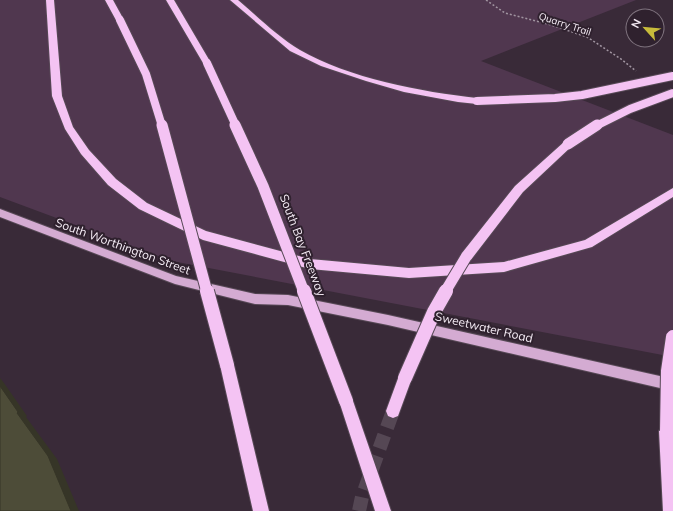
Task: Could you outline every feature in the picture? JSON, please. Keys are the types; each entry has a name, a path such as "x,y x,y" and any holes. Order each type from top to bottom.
{"highway":[{"path":"50,0 57,96 68,127 85,152 112,182 143,206 203,235 310,264 409,273 504,267 588,244 673,192"},
{"path":"109,0 146,74 156,104 227,365 261,511"},
{"name":"South Bay Freeway","path":"170,0 207,63 263,186 346,401 383,511"},
{"path":"234,0 294,50 319,62 356,76 403,90 441,97 477,101 531,100 562,97 673,76"},
{"path":"393,411 405,378 434,312 466,257 519,189 568,144 598,124 630,109 673,93"},
{"path":"671,511 667,431 668,371 673,337"}],"main road":[{"name":"South Worthington Street","path":"0,213 174,280 255,299 288,300"},
{"name":"Sweetwater Road","path":"288,300 388,320 673,385"}],"path":[{"name":"Quarry Trail","path":"486,0 505,13 548,24 587,37 638,72"}],"shaded area":[{"path":"0,0 636,0 481,61 673,135 673,357 172,261 0,197"}],"building":[{"path":"0,386 18,412 17,413 48,456 71,511 0,511"}],"tunnel":[{"path":"359,511 362,497 393,411"}]}
